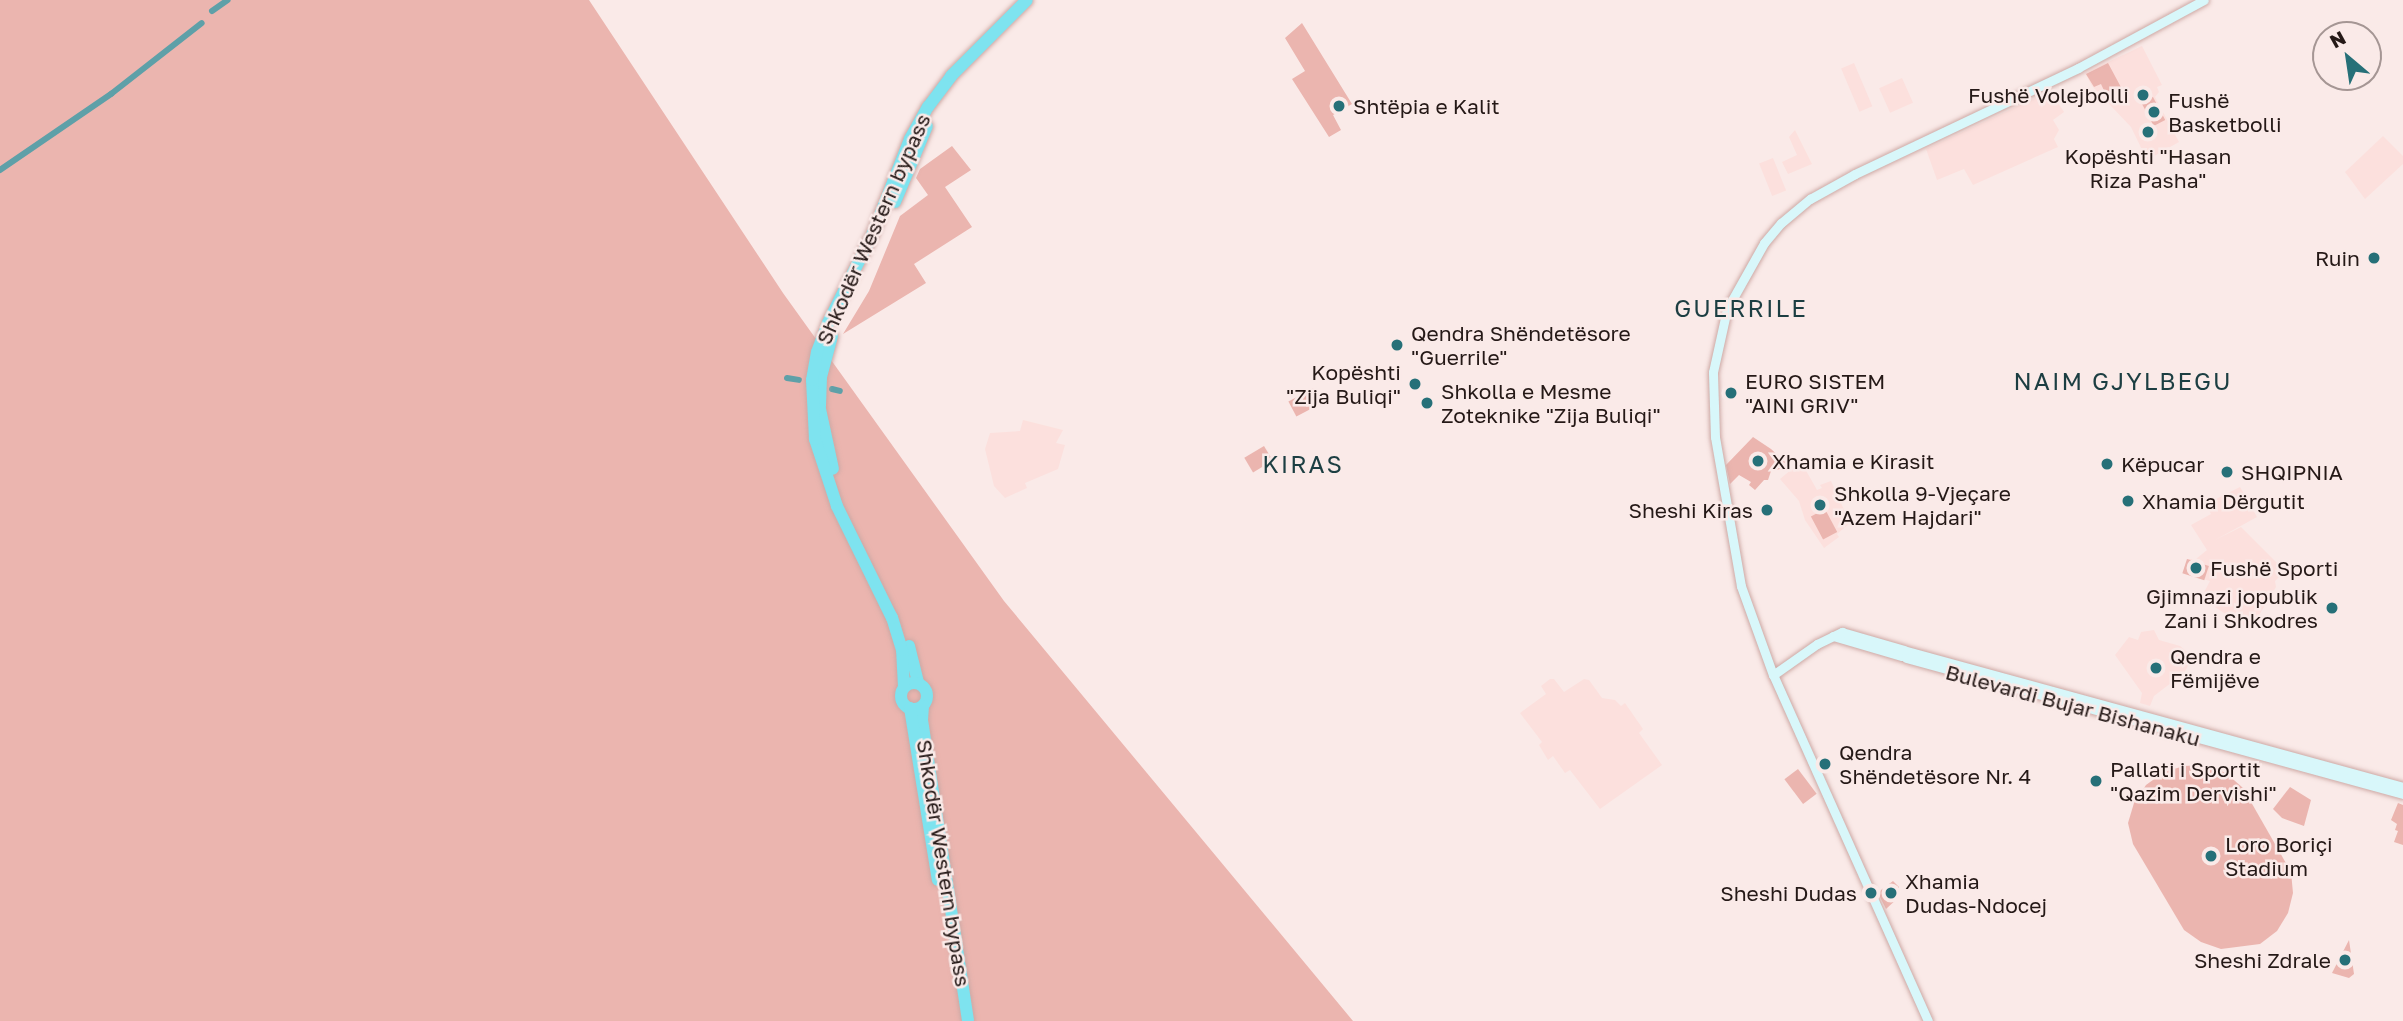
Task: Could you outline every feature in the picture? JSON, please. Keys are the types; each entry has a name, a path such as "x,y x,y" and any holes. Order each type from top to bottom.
{"highway":[{"name":"Shkodër Western bypass","path":"968,1021 922,719 916,707 901,698 904,687 902,650 892,618 837,506 815,439 812,380 817,352 828,323 873,233 910,139 928,107 975,50 1027,0"},
{"name":"Shkodër Western bypass","path":"959,1021 916,707 927,693 918,683 901,621 847,508 829,458 820,409 821,377 835,328 880,239 931,119 960,77 1038,0"},
{"path":"904,687 918,683"}],"main road":[{"path":"1928,1021 1773,676 1741,586 1715,437 1715,356 1730,303 1757,254 1781,223 1832,185 2078,68 2204,0"},
{"name":"Bulevardi Bujar Bishanaku","path":"1773,676 1817,644 1837,634 2403,794"},
{"name":"Bulevardi Bujar Bishanaku","path":"1905,654 2403,787"}],"shaded area":[{"path":"0,0 589,0 783,293 1004,601 1353,1021 0,1021"},
{"path":"1302,23 1352,104 1333,115 1341,130 1329,137 1292,79 1305,71 1285,38"},
{"path":"2142,46 2162,85 2157,87 2159,92 2155,97 2179,142 2147,160 2131,127 2092,86 2085,73"},
{"path":"1854,63 1872,106 1859,112 1841,68"},
{"path":"2108,63 2123,91 2108,99 2101,84 2094,87 2086,74"},
{"path":"1902,78 1913,103 1890,113 1879,88"},
{"path":"2050,91 2064,112 2053,120 2059,130 2054,139 2058,147 1973,185 1964,169 1937,180 1926,149"},
{"name":"Fushë Basketbolli","path":"2153,97 2165,120 2154,126 2142,103"},
{"path":"1795,130 1812,164 1788,174 1782,162 1797,155 1789,137"},
{"path":"2383,136 2403,156 2403,164 2365,199 2345,172"},
{"path":"952,146 971,170 945,187 972,227 914,264 926,283 843,334 869,291 900,216 928,195 916,178 920,169"},
{"path":"1773,158 1786,190 1772,196 1759,164"},
{"path":"1314,388 1322,403 1296,417 1288,402"},
{"path":"1023,420 1063,430 1056,443 1065,445 1058,469 1025,483 1027,488 1005,498 994,486 985,449 990,433 1020,431"},
{"path":"1753,437 1785,462 1780,469 1771,471 1768,480 1764,480 1755,490 1749,485 1751,482 1739,475 1730,484 1726,465"},
{"path":"1264,446 1273,461 1253,472 1244,458"},
{"name":"Shkolla 9-Vjeçare \"Azem Hajdari\"","path":"1804,467 1817,490 1822,488 1820,485 1831,481 1850,523 1837,534 1839,537 1824,548 1805,520 1799,501 1780,479 1792,469 1794,472"},
{"path":"2240,487 2257,517 2215,540 2241,527 2285,571 2275,581 2276,587 2250,630 2201,598 2210,581 2183,573 2187,559 2196,559 2207,550 2191,525 2211,514 2206,504"},
{"path":"1825,509 1837,532 1823,539 1811,517"},
{"name":"Fushë Sporti","path":"2187,559 2209,566 2204,580 2182,573"},
{"name":"Qendra e Fëmijëve","path":"2154,630 2159,640 2180,646 2193,657 2184,673 2154,696 2150,706 2140,703 2142,693 2115,655 2129,637 2138,640 2141,632"},
{"path":"1554,679 1564,692 1584,679 1589,680 1602,698 1615,700 1621,706 1625,703 1643,729 1639,733 1662,765 1600,809 1570,770 1565,773 1553,756 1548,760 1539,745 1542,742 1520,713 1546,694 1541,686"},
{"name":"Loro Boriçi Stadium","path":"2206,765 2226,773 2243,788 2291,872 2293,893 2288,913 2277,931 2260,944 2221,949 2201,942 2184,930 2133,844 2128,823 2134,803 2146,785 2164,772 2184,766"},
{"path":"1798,769 1817,794 1803,804 1784,779"},
{"path":"2290,787 2311,800 2304,826 2282,818 2273,809"},
{"path":"2398,803 2403,805 2403,845 2394,842 2398,831 2395,830 2397,824 2391,820"},
{"path":"1893,881 1899,887 1898,898 1886,909 1879,895 1881,890"},
{"path":"2349,940 2354,974 2349,978 2332,973"}],"waterway":[{"path":"212,11 228,0"},
{"path":"0,170 111,94 202,23"},
{"path":"787,378 799,380"},
{"path":"832,389 840,391"}],"place":[{"name":"Fushë Volejbolli","path":"2143,95"},
{"name":"Shtëpia e Kalit","path":"1339,106"},
{"name":"Fushë Basketbolli","path":"2154,112"},
{"name":"Kopështi \"Hasan Riza Pasha\"","path":"2148,132"},
{"name":"Ruin","path":"2374,258"},
{"name":"Qendra Shëndetësore \"Guerrile\"","path":"1397,345"},
{"name":"Kopështi \"Zija Buliqi\"","path":"1415,384"},
{"name":"EURO SISTEM \"AINI GRIV\"","path":"1731,393"},
{"name":"Shkolla e Mesme Zoteknike \"Zija Buliqi\"","path":"1427,403"},
{"name":"Xhamia e Kirasit","path":"1758,461"},
{"name":"Këpucar","path":"2107,464"},
{"name":"SHQIPNIA","path":"2227,472"},
{"name":"Xhamia Dërgutit","path":"2128,501"},
{"name":"Shkolla 9-Vjeçare \"Azem Hajdari\"","path":"1820,505"},
{"name":"Sheshi Kiras","path":"1767,510"},
{"name":"Fushë Sporti","path":"2196,568"},
{"name":"Gjimnazi jopublik Zani i Shkodres","path":"2332,608"},
{"name":"Qendra e Fëmijëve","path":"2156,668"},
{"name":"Qendra Shëndetësore Nr. 4","path":"1825,764"},
{"name":"Pallati i Sportit \"Qazim Dervishi\"","path":"2096,781"},
{"name":"Loro Boriçi Stadium","path":"2211,856"},
{"name":"Sheshi Dudas","path":"1871,893"},
{"name":"Xhamia Dudas-Ndocej","path":"1891,893"},
{"name":"Sheshi Zdrale","path":"2345,960"}],"district":[{"name":"GUERRILE","path":"1741,308"},
{"name":"NAIM GJYLBEGU","path":"2123,381"},
{"name":"KIRAS","path":"1303,464"}]}
